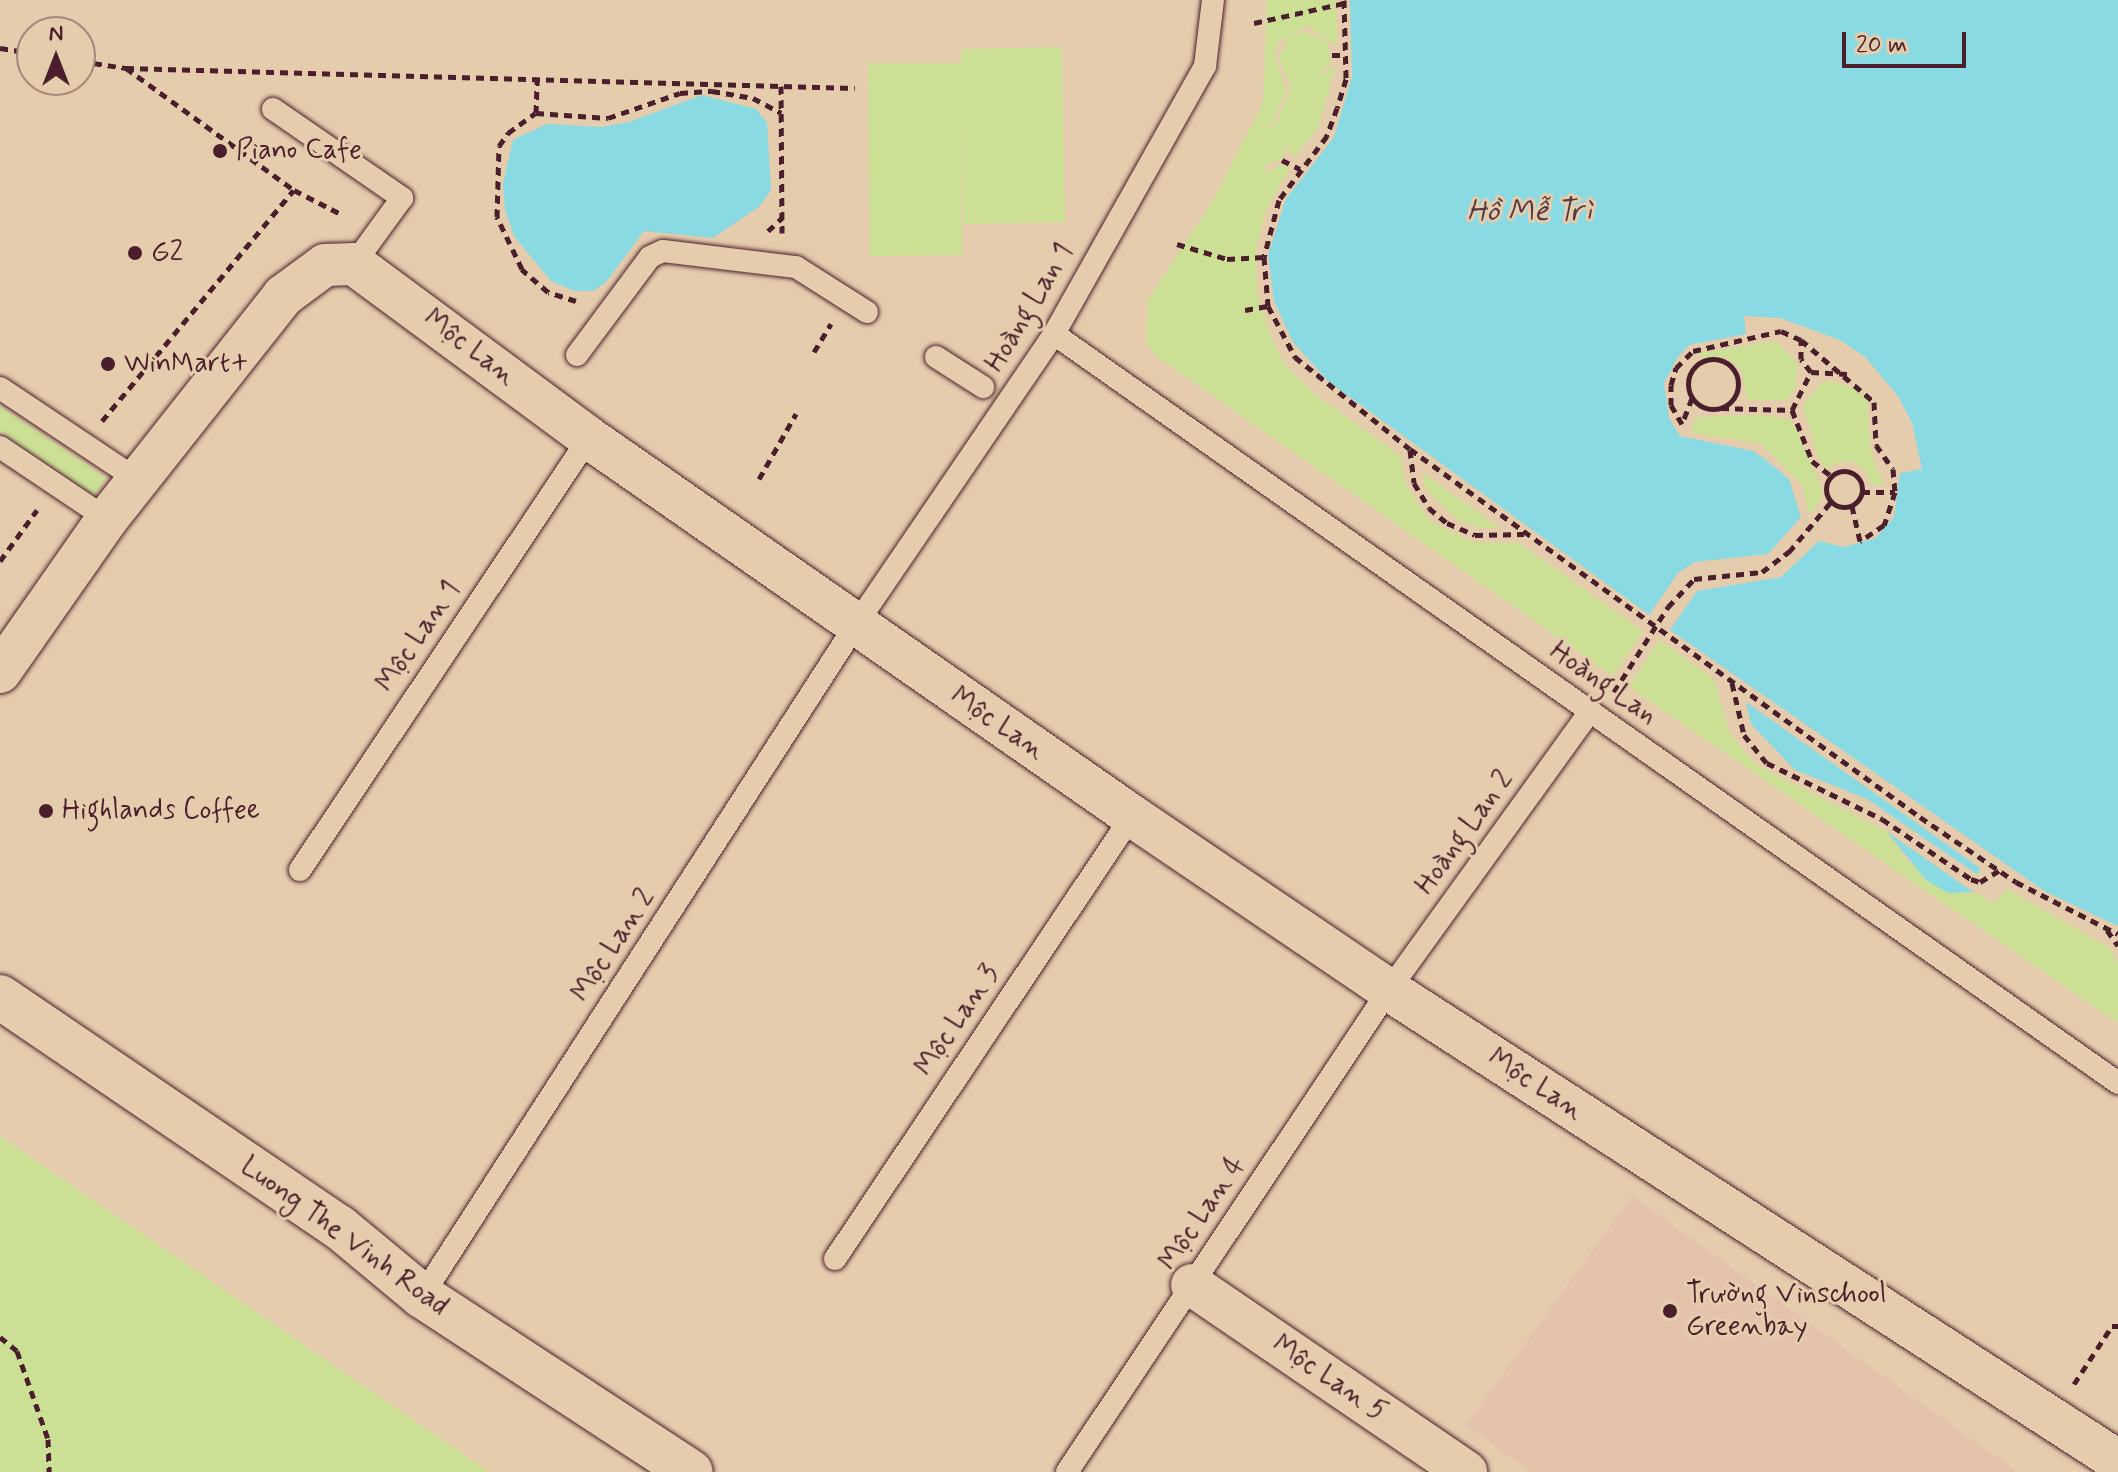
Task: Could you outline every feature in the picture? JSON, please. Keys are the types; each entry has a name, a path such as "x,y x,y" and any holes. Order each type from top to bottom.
{"street":[{"name":"Mộc Lan","path":"354,264 589,438 1132,816 1389,990 2118,1461"},
{"path":"0,672 107,519 283,296 325,265 354,264"},
{"name":"Luong The Vinh Road","path":"0,997 339,1227 422,1296 678,1468"},
{"name":"Mộc Lan 5","path":"1192,1285 1466,1472"}],"lane":[{"name":"Hoàng Lan 1","path":"855,626 1054,334 1205,66 1213,0"},
{"path":"273,109 402,198 354,264"},
{"path":"577,355 650,257 663,251 796,267 867,312"},
{"name":"Hoàng Lan","path":"1054,334 2118,1083"},
{"path":"936,357 983,387"},
{"path":"0,388 138,480"},
{"name":"Mộc Lan 1","path":"300,870 589,438"},
{"path":"0,447 107,519"},
{"name":"Mộc Lan 2","path":"422,1296 855,626"},
{"name":"Hoàng Lan 2","path":"1389,990 1590,711"},
{"name":"Mộc Lan 3","path":"835,1259 1132,816"},
{"name":"Mộc Lan 4","path":"1067,1472 1389,990"}],"path":[{"path":"1254,23 1344,2 1346,79 1327,136 1279,200 1264,257 1268,306 1295,357 1410,449 1732,683 2000,870 2118,934"},
{"path":"1332,55 1346,55"},
{"path":"96,63 126,68 855,88"},
{"path":"126,68 294,190 339,213"},
{"path":"536,113 537,79"},
{"path":"781,86 782,246"},
{"path":"581,303 548,292 522,269 497,217 499,146 508,133 536,113 608,118 680,93 712,91 753,98 781,113"},
{"path":"1282,160 1300,169"},
{"path":"95,430 294,190"},
{"path":"759,238 782,218"},
{"path":"1177,244 1227,259 1264,257"},
{"path":"1245,310 1268,306"},
{"path":"1721,408 1734,398 1736,374 1725,361 1701,362 1690,374 1692,398 1682,424 1671,405 1671,385 1676,368 1693,351 1781,331 1801,340 1847,374 1874,402 1876,445 1893,469 1895,492 1884,525 1860,541 1852,505"},
{"path":"1801,340 1801,359 1811,372 1847,374"},
{"path":"1693,351 1701,362"},
{"path":"1811,372 1792,410 1812,461 1831,476"},
{"path":"1692,398 1705,407 1792,410"},
{"path":"759,479 796,414"},
{"path":"1410,449 1414,483 1429,508 1447,523 1475,535 1525,534"},
{"path":"1831,502 1826,484 1831,476 1852,472 1862,492"},
{"path":"1862,492 1895,492"},
{"path":"1852,505 1862,492"},
{"path":"1831,502 1852,505"},
{"path":"1613,693 1694,579 1762,572 1812,528 1831,502"},
{"path":"0,561 39,507"},
{"path":"1732,683 1744,735 1767,763 1882,819 1971,879 1980,882 2000,870"},
{"path":"2107,930 2118,946"},
{"path":"2069,1393 2112,1326 2118,1326"},
{"path":"0,1337 17,1351 48,1439 49,1472"}],"shaded area":[{"name":"Trường Vinschool Greenbay","path":"1632,1196 2017,1472 1532,1472 1466,1425"}],"green space":[{"path":"1267,0 1336,0 1337,47 1308,26 1289,36 1306,32 1327,41 1331,62 1320,76 1336,64 1318,128 1295,157 1287,149 1295,139 1286,147 1282,160 1267,164 1263,174 1282,164 1290,168 1265,212 1256,251 1257,295 1273,341 1286,366 1316,395 1401,456 1405,483 1430,521 1474,542 1519,543 1643,631 1613,676 1156,356 1146,342 1148,300 1215,197 1263,103","holes":["1289,36 1279,58 1291,88 1275,125 1262,128 1272,124 1286,91 1275,54 1278,42"]},
{"path":"1062,47 1065,222 964,224 962,112 962,255 870,256 868,63 961,63 962,49"},
{"path":"1776,341 1797,362 1796,387 1787,400 1747,400 1742,371 1735,364 1725,357 1703,359 1698,353"},
{"path":"1831,381 1856,389 1867,400 1871,453 1884,485 1870,484 1868,473 1853,462 1838,462 1827,470 1818,458 1803,405 1821,383"},
{"path":"0,406 106,478 94,495 0,431"},
{"path":"1759,415 1789,419 1797,430 1822,488 1821,500 1809,515 1803,486 1760,443 1691,433 1696,417"},
{"path":"1422,472 1499,527 1479,528 1458,520 1426,490"},
{"path":"1659,640 1714,679 1730,734 1755,764 1886,831 1906,859 1948,893 1973,892 1994,903 2007,889 2110,948 2118,963 2118,1023 1629,687"},
{"path":"0,1136 489,1472 0,1472"}],"water":[{"name":"Hồ Mễ Trì","path":"1350,0 2118,0 2118,926 2046,892 1670,630 1328,381 1293,342 1274,301 1268,255 1286,199 1334,137 1352,77","holes":["1744,316 1780,318 1840,340 1865,357 1898,396 1912,423 1922,469 1900,473 1894,517 1876,538 1844,547 1819,541 1801,517 1789,479 1766,460 1753,451 1680,436 1669,418 1664,383 1678,357 1689,345 1746,334"]},
{"path":"702,95 756,109 767,122 771,190 760,206 713,238 644,231 606,282 593,291 574,291 551,281 514,236 505,209 503,184 513,140 547,124 602,127 629,122"},
{"path":"1746,702 1980,868 1978,875 1867,799 1795,770 1751,724"},
{"path":"1886,831 1973,892 1948,893 1926,880"}],"pier":[{"path":"1801,517 1819,541 1781,577 1697,591 1670,630 1649,615 1678,573 1695,562 1768,554"}],"place":[{"name":"Piano Cafe","path":"220,151"},
{"name":"G2","path":"135,253"},
{"name":"WinMart+","path":"108,364"},
{"name":"Highlands Coffee","path":"46,811"},
{"name":"Trường Vinschool Greenbay","path":"1670,1311"}]}
